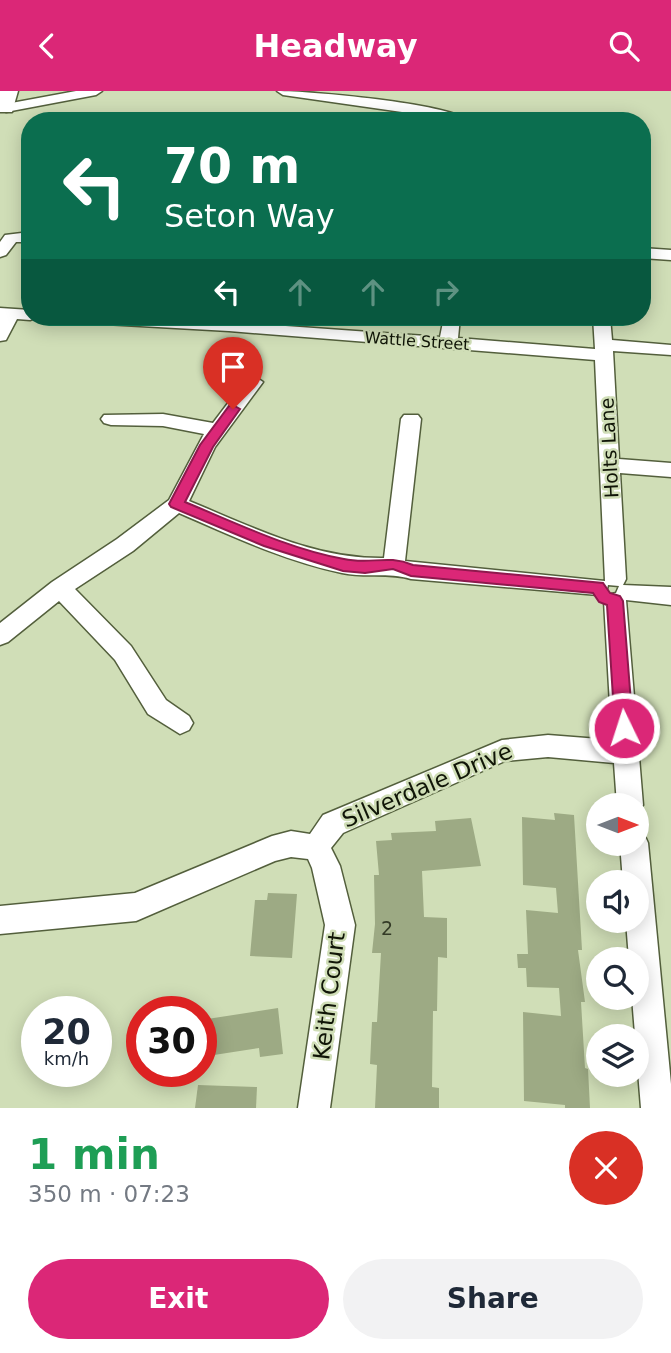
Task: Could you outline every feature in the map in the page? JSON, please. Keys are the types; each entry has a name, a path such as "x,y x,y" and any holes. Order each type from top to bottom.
{"street":[{"path":"8,100 96,91"},
{"path":"283,91 431,112"},
{"path":"0,252 11,239 21,238"},
{"path":"651,254 671,255"},
{"path":"0,336 6,313"},
{"name":"Wattle Street","path":"319,326 448,343 604,350 671,350"},
{"path":"448,343 451,326"},
{"name":"Holts Lane","path":"603,326 614,590 629,793"},
{"path":"0,636 60,588 125,545 177,504 217,430 254,382"},
{"path":"111,419 163,420 217,430"},
{"path":"394,563 411,419"},
{"path":"609,465 671,470"},
{"path":"177,504 269,542 343,565 365,567 394,563 411,571 671,596"},
{"path":"60,588 123,653 157,707 180,723"},
{"name":"Silverdale Drive","path":"316,847 333,824 502,751 528,745 551,745 626,754"},
{"path":"0,920 136,907 272,849 291,844 316,847"},
{"name":"Keith Court","path":"314,1108 340,925 326,866 316,847"},
{"path":"635,856 657,1108"}],"building":[{"path":"554,813 574,815 582,950 578,950 585,1002 581,1002 586,1087 589,1087 590,1108 565,1108 565,1105 524,1101 523,1012 561,1016 559,988 527,987 526,968 518,968 517,954 528,954 526,910 558,913 556,888 523,885 522,817 555,820"},
{"path":"471,818 481,866 422,871 424,917 447,918 447,958 438,957 437,1011 433,1011 432,1087 439,1088 439,1108 375,1108 377,1065 370,1064 372,1022 377,1022 381,953 372,953 375,924 374,875 379,875 376,841 392,840 391,833 436,831 435,821"},
{"path":"268,893 297,894 292,958 250,956 255,900 267,900"},
{"path":"278,1008 283,1054 260,1057 259,1048 217,1055 217,1018"},
{"path":"198,1087 257,1087 256,1108 195,1108"}],"route":[{"path":"233,409 206,445 177,504 293,551 343,565 365,567 394,563 411,571 598,587 605,598 615,601 624,728"}]}
